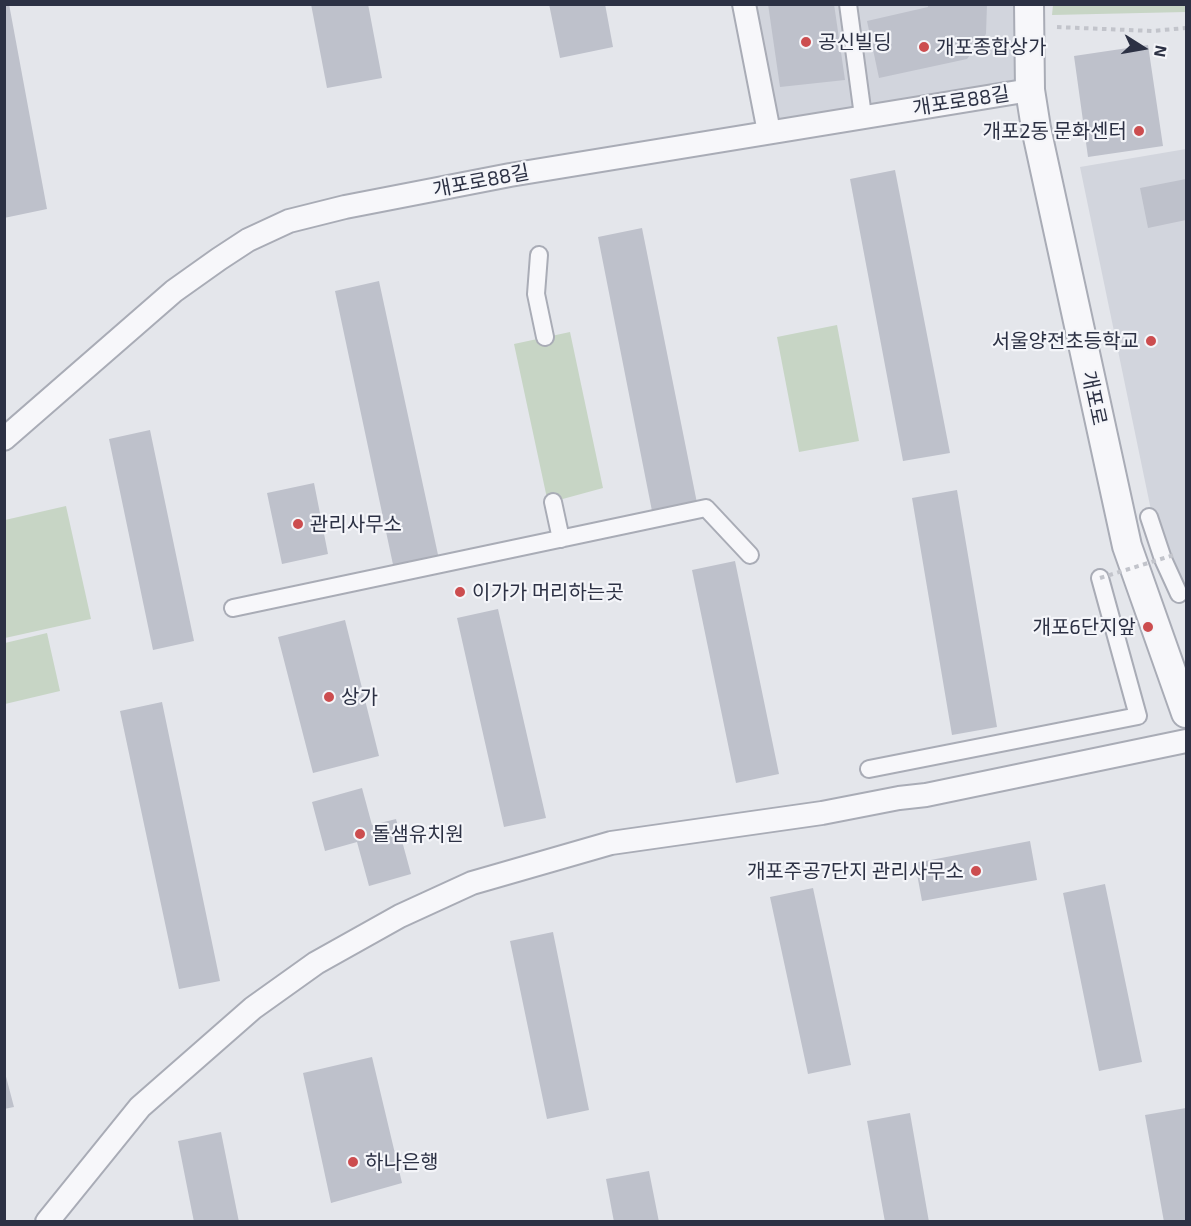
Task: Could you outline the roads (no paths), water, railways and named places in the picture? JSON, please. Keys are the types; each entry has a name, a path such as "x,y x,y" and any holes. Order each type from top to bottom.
{"street":[{"path":"744,4 769,132"},
{"path":"848,4 863,116"},
{"name":"개포로","path":"1029,4 1030,90 1035,128 1127,546 1186,713"},
{"name":"개포로88길","path":"4,439 174,291 248,240 289,221 345,207 510,175 1030,90"},
{"path":"539,255 536,294 545,338"},
{"path":"553,502 561,539"},
{"path":"233,608 706,508 750,555"},
{"path":"1149,517 1170,557 1179,594"},
{"path":"868,770 1138,716 1100,578"},
{"path":"47,1221 140,1107 252,1008 316,963 400,916 472,883 610,843 822,813 926,795 1186,741"}],"place":[{"name":"공신빌딩","path":"806,42"},
{"name":"개포종합상가","path":"924,47"},
{"name":"개포2동 문화센터","path":"1139,131"},
{"name":"서울양전초등학교","path":"1151,341"},
{"name":"관리사무소","path":"298,524"},
{"name":"이가가 머리하는곳","path":"460,592"},
{"name":"개포6단지앞","path":"1148,627"},
{"name":"상가","path":"329,697"},
{"name":"돌샘유치원","path":"360,834"},
{"name":"개포주공7단지 관리사무소","path":"976,871"},
{"name":"하나은행","path":"353,1162"}]}
